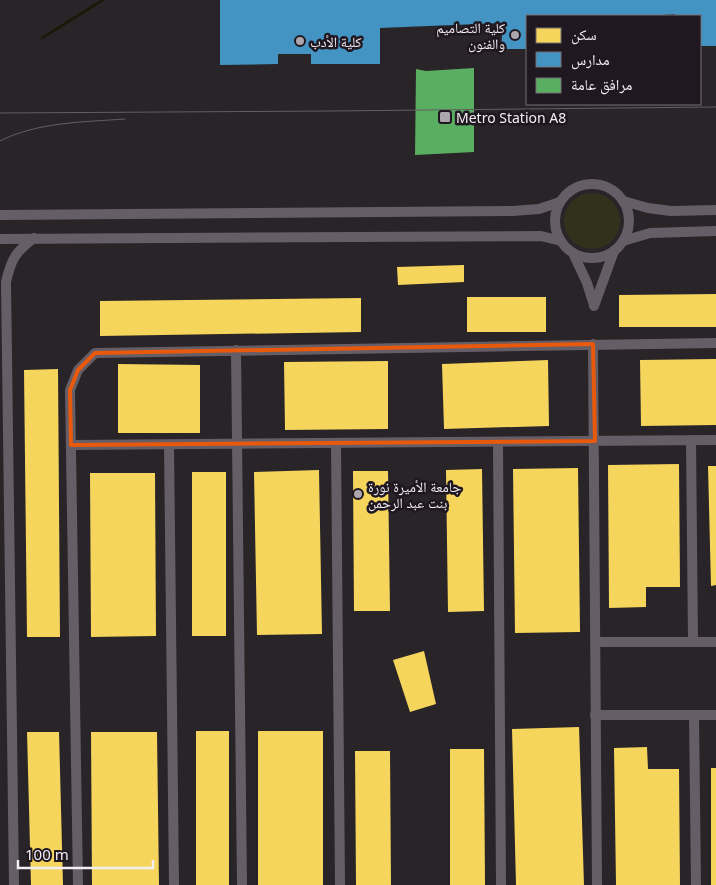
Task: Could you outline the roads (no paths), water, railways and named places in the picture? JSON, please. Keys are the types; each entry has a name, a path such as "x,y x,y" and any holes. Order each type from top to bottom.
{"street":[{"path":"573,253 583,257 594,258 604,256 614,251 623,241 627,232 628,210 616,192 596,184 586,184 571,190 560,202 555,222 556,232 561,241 573,253 588,283 594,306 614,251"},
{"path":"623,201 648,208 670,211 716,210"},
{"path":"0,215 513,211 538,210 560,202"},
{"path":"623,241 650,233 716,231"},
{"path":"0,239 541,236 561,241"},
{"path":"14,885 6,282 10,263 19,249 34,238"},
{"path":"78,885 70,390 78,370 95,353 716,343"},
{"path":"593,344 597,885"},
{"path":"236,350 242,885"},
{"path":"691,440 693,642"},
{"path":"71,445 716,440"},
{"path":"498,442 501,885"},
{"path":"336,443 340,885"},
{"path":"169,444 174,885"},
{"path":"596,642 716,642"},
{"path":"595,715 716,715"},
{"path":"694,715 696,885"}],"waterway":[{"path":"42,38 103,0"}],"tram line":[{"path":"0,113 716,107"},
{"path":"0,141 45,126 125,119"}],"place":[{"name":"كلية التصاميم والفنون","path":"515,35"},
{"name":"كلية الأدب","path":"300,41"},
{"name":"Metro Station A8","path":"445,117"},
{"name":"جامعة الأميرة نورة بنت عبد الرحمن","path":"358,494"}]}
